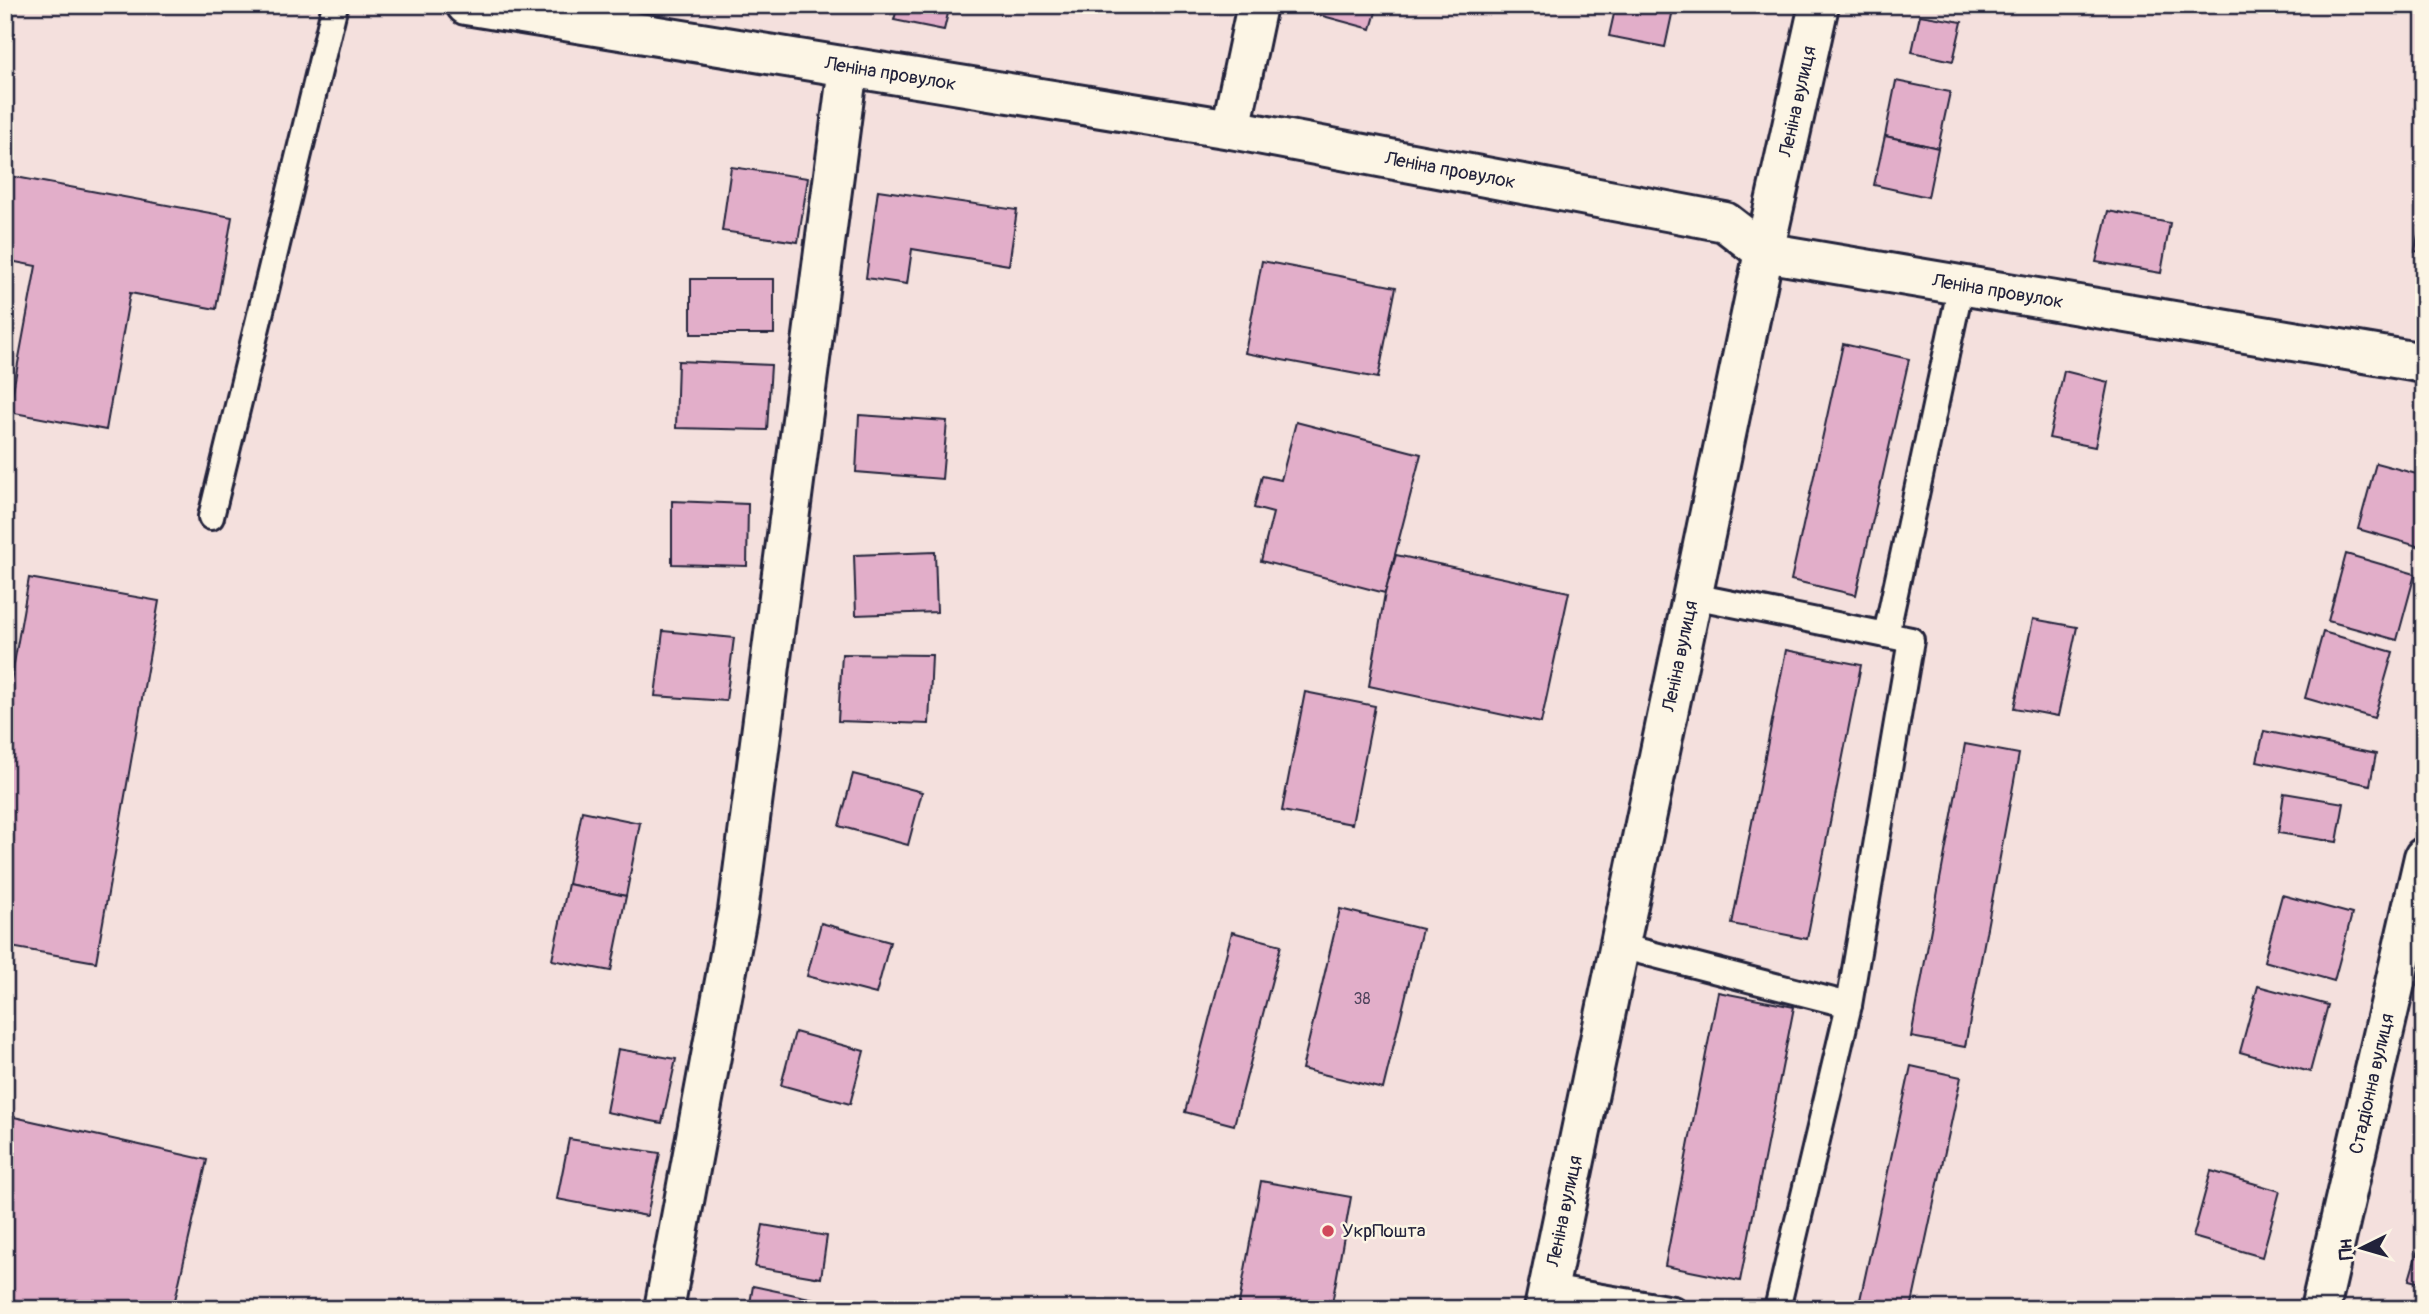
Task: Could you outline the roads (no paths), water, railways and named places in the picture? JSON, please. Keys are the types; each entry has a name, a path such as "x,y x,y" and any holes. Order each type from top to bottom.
{"street":[{"name":"Леніна провулок","path":"466,5 539,11 848,67 1231,129 1725,222 1764,252 2424,363"},
{"path":"1231,129 1257,5"},
{"name":"Леніна вулиця","path":"1546,1299 1764,252 1819,5"},
{"path":"664,1309 738,911 848,67"},
{"name":"Стадіонна вулиця","path":"2320,1309 2424,857"}],"lane":[{"path":"211,517 335,5"},
{"path":"1886,635 1961,285"},
{"path":"1693,596 1911,640 1849,1005 1777,1309"},
{"path":"1620,946 1849,1005"},
{"path":"1546,1299 1673,1309"}],"place":[{"name":"УкрПошта","path":"1328,1231"}]}
